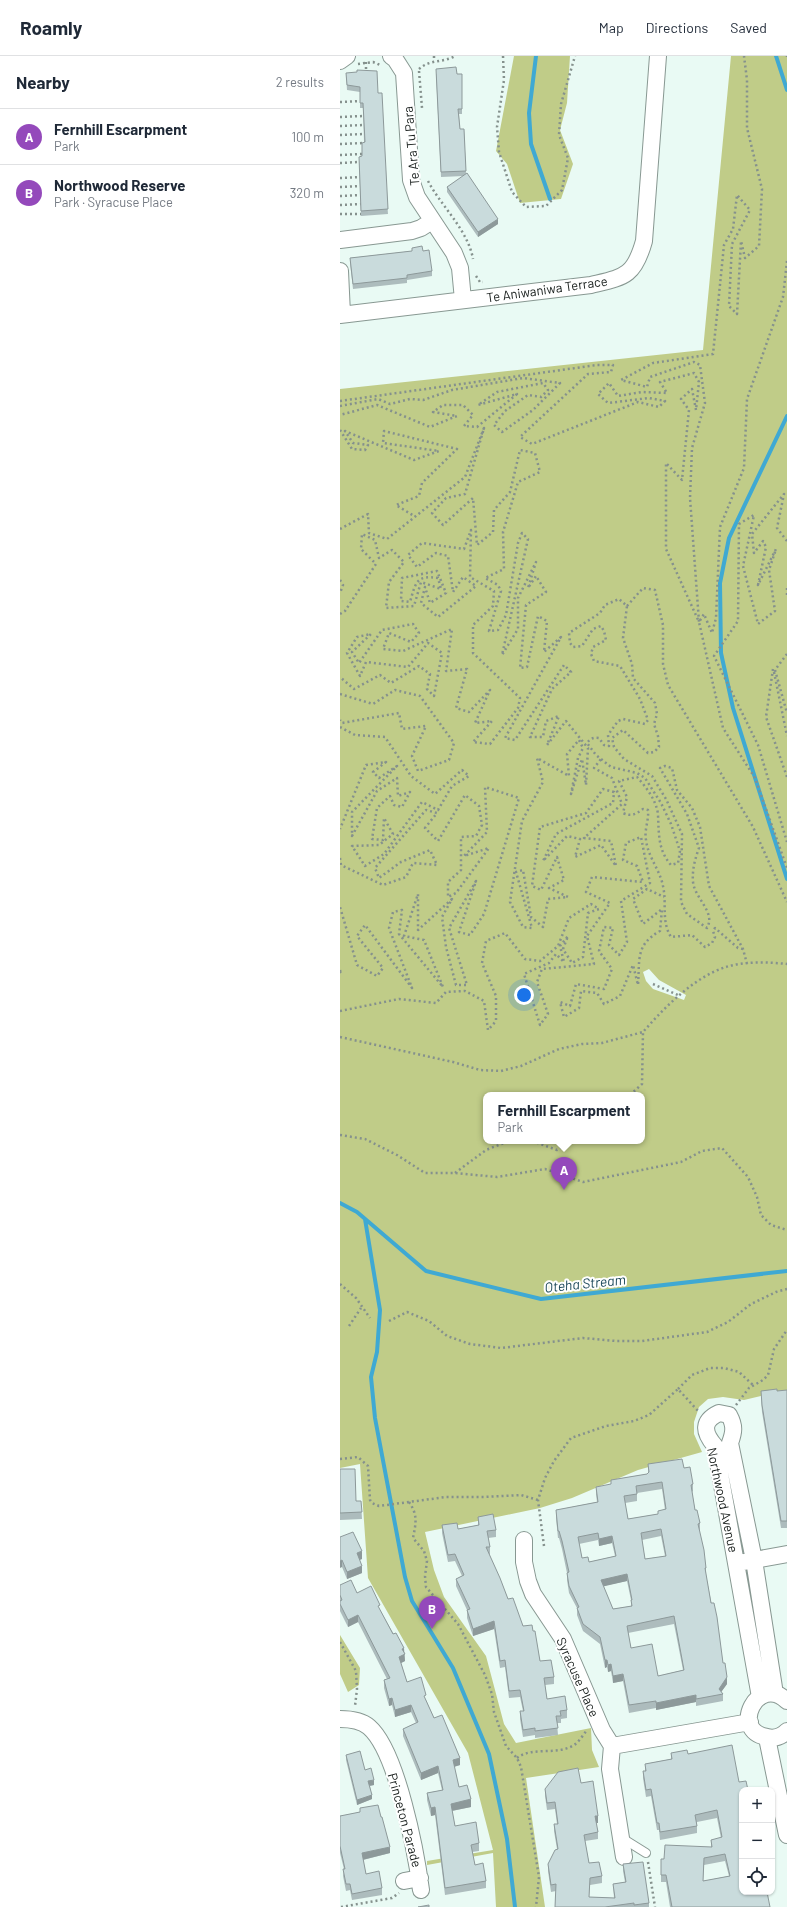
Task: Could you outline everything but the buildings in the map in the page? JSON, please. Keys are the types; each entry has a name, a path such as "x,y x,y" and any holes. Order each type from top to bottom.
{"street":[{"name":"Te Aniwaniwa Terrace","path":"341,314 591,285 623,277 639,260 644,241 658,56"},
{"name":"Te Ara Tu Para","path":"388,62 395,59 404,73 411,180 417,198 454,253 460,268 463,300"},
{"path":"340,61 352,60"},
{"path":"340,240 412,231 421,228 432,221"},
{"path":"340,271 341,314"},
{"path":"708,1420 719,1413 729,1415"},
{"name":"Northwood Avenue","path":"729,1415 734,1425 730,1444 781,1698"},
{"name":"Northwood Avenue","path":"708,1420 706,1426 707,1435 715,1446 760,1697"},
{"name":"Syracuse Place","path":"524,1540 524,1562 528,1581 533,1594 563,1639 602,1730 612,1746"},
{"path":"737,1563 787,1554"},
{"path":"781,1698 767,1694 760,1697 750,1708 750,1722 754,1730 767,1738 776,1737 787,1731"},
{"name":"Princeton Parade","path":"346,1719 368,1726 379,1740 395,1775 414,1844 420,1884 404,1881"},
{"path":"624,1858 610,1768 612,1746 750,1722"},
{"path":"767,1738 787,1835"}],"lane":[{"path":"621,1838 646,1853"}],"path":[{"path":"419,69 424,64 434,60 447,60 455,56"},
{"path":"503,56 504,80 497,127 499,152 512,192 526,207 546,206 562,190 568,158 559,135 561,104 575,56"},
{"path":"744,56 747,128 762,189 759,246 745,258 741,240 737,314 729,306 732,244 750,210 737,196 733,229 724,245 713,354 653,363 620,380 648,387 650,377 694,362 700,365 705,403 692,448 690,498 699,622 723,728 755,778 787,868"},
{"path":"352,60 366,62 388,62"},
{"path":"366,62 366,75"},
{"path":"417,64 421,79 422,115"},
{"path":"340,102 360,101"},
{"path":"340,117 363,116"},
{"path":"340,126 364,125"},
{"path":"340,135 364,134"},
{"path":"340,144 364,143"},
{"path":"340,155 362,154"},
{"path":"340,163 359,162"},
{"path":"426,174 435,194 463,234 474,261"},
{"path":"340,178 360,177"},
{"path":"340,187 360,186"},
{"path":"340,196 360,195"},
{"path":"340,205 361,204"},
{"path":"340,214 361,214"},
{"path":"699,622 704,614 712,633 716,618 720,527 744,468 747,399 783,298 787,261"},
{"path":"475,269 476,277 480,282 489,283"},
{"path":"340,401 597,365 613,365 611,372 588,374 520,437 532,444 638,402 659,407 665,401 649,398 608,404 598,394 609,383 618,396 642,392 667,393 660,382 694,373 699,382 696,410 692,389 681,399 689,410 682,480 666,463 666,549 699,622"},
{"path":"340,406 378,399 390,404 410,399 424,400 452,390 523,378 560,383 533,410 502,432 494,425 505,411 528,395 541,397 548,390 543,383 497,392 478,405 517,394 477,427 464,426 473,415 463,405 443,406 433,412 457,416 430,427 377,405 340,415"},
{"path":"340,529 368,514 369,533 387,538 465,477 484,428 465,494 446,498 432,513 444,525 473,498 476,545 493,532 494,510 510,492 520,450 535,453 540,472 518,482 503,532 504,569 485,578 498,585 501,591 489,631 498,630 506,615 518,543 522,533 528,539 502,655 518,629 518,598 536,562 528,588 536,576 546,592 526,605 520,668 527,667 538,616 547,621 544,652 561,637 505,738 514,740 564,665 571,672 552,689 530,737 542,737 546,721 559,716 547,745 566,721 588,748 586,785 582,759 571,794 578,758 583,748 579,740 567,754 569,776 537,758 543,782 522,821 510,902 523,927 532,928 516,872 523,870 531,918 543,927 548,899 568,897 549,888 564,880 557,857 541,890 532,886 540,827 586,813 602,789 614,792 613,803 556,834 543,861 567,836 580,839 575,857 601,845 616,866 611,841 584,838 622,804 612,778 594,768 601,759"},
{"path":"340,430 352,448 366,450 368,445 353,443 345,431 414,460 439,451 383,443 384,431 457,449 422,483 419,496 396,505 414,516"},
{"path":"787,541 777,528 784,494 752,534 754,552 763,541 766,547 758,585 776,549 769,570 775,612 758,624 743,566 754,515 739,524 738,621 714,656 758,745 787,842"},
{"path":"340,614 345,611 376,564 361,549 362,534 376,540 379,558 392,550 404,562 389,582 386,608 414,606 421,582 441,589 438,578 427,576 416,582 410,602 401,601 402,578 437,571 446,593 430,603 425,587 421,603 438,617 476,586 463,577 453,592 448,556 436,553 416,567 408,555 422,543 464,549 471,530 470,577 494,591 493,606 473,625 473,653 520,698 518,708 490,744 473,742 492,721 475,723 490,690 469,712 456,708 467,669 446,671 452,629 403,651 383,648 389,633 411,642 419,633 413,624 382,630 359,663 352,652 371,634 357,637 347,653 360,676 366,662 408,667 428,642 442,653 434,696 427,689 430,674 419,666 391,683 380,675 354,689 340,677"},
{"path":"340,580 343,585 340,593"},
{"path":"746,964 743,949 709,886 700,828 692,808 677,790 672,768 665,766 660,768 687,814 699,848 694,862 693,883 697,896 709,916 710,922 707,928 687,914 681,902 682,834 666,799 652,776 624,759 614,747 612,738 623,730 648,753 654,752 659,747 658,736 654,724 657,714 655,703 633,678 632,664 623,638 627,606 643,588 655,590 663,625 663,664 668,685 753,827 787,902"},
{"path":"787,588 787,596"},
{"path":"627,606 619,599 605,605 600,613 569,633 570,642 573,647 582,646 593,630 601,626 606,640 593,647 591,654 594,661 620,666 640,699 648,720 645,724 623,720 618,721 608,735 609,746 604,745 599,738 590,739 587,743 601,759 611,767 637,773 645,778 666,813 680,851 678,863 671,865 664,857 659,844 658,814 648,791 637,777 619,781 627,797 623,813 629,816 636,814 643,809 648,810 649,819 645,830 646,841 660,875 664,897 664,922 671,937 692,935 705,947 712,943 715,937 713,931 715,928 738,948 743,949"},
{"path":"787,654 775,670 787,713"},
{"path":"787,736 774,669 766,717 787,777"},
{"path":"340,694 373,704 396,690 420,696 454,743 449,760 418,771 412,756 426,726 402,729 398,713 342,723 340,720"},
{"path":"340,727 355,735 385,737 411,776 435,794 462,770 469,776 452,786 438,810 422,802 384,854 365,866 352,846 378,845 393,834 384,818 383,840 372,839 377,808 390,796 394,805 402,807 410,792 398,796 396,778 377,791 352,836 352,812 397,766 379,778 373,772 386,762 366,765 340,829"},
{"path":"340,858 341,865 383,885 406,877 413,863 437,865 430,850 401,862 379,878 376,868 426,810 437,813 426,828 438,841 465,795 479,806 482,826 476,836 461,837 461,870 448,882 448,897 456,893 489,848 464,856 487,832 485,787 519,798 484,914 470,935 459,932 476,881 449,928 467,985 456,985 446,946 442,917 452,899 418,930 418,894 404,936 424,940 443,987 398,934 402,910 393,912 389,928 412,988 366,925 357,936 383,968 377,976 357,965 340,907"},
{"path":"340,1011 399,999 436,1003 446,992 465,991 484,1001 488,1030 496,1021 496,996 482,963 486,941 505,933 525,958 540,961 558,946 570,918 591,904 600,909 588,913 582,957 572,963 563,948 568,936 560,946 564,962 556,954 549,962 524,974 540,1025 548,1014 537,982 542,969 594,964 587,936 610,903 586,892 592,877 643,882 637,866 623,860 626,843 641,837 650,883 620,901 628,942 620,955 610,945 613,928 604,927 599,951 612,969 604,989 576,984 570,1006 560,1002 564,1017 579,1008 581,991 597,993 604,1004 620,996 633,964 638,985 641,951 648,938 660,931 662,909 643,924 633,899 647,889 664,897"},
{"path":"340,1037 480,1070 502,1071 521,1066 559,1048 582,1044 602,1043 643,1032 662,1010 708,975 726,967 746,964 787,964"},
{"path":"653,984 680,996"},
{"path":"633,1092 642,1084 643,1032"},
{"path":"340,1135 365,1139 397,1155 425,1173 455,1173 497,1177 545,1169 583,1182 681,1162 702,1151 722,1148 748,1177 757,1197 761,1215 771,1226 787,1230"},
{"path":"455,1173 486,1150 501,1144"},
{"path":"540,1144 557,1150 567,1144"},
{"path":"340,1284 356,1298 361,1308 370,1318"},
{"path":"389,1321 407,1312 429,1321 446,1336 470,1344 501,1348 583,1338 616,1342 642,1341 707,1332 728,1322 751,1304 776,1292 787,1290"},
{"path":"349,1326 361,1308"},
{"path":"729,1415 741,1397 753,1385 763,1380 768,1375 774,1349 787,1330"},
{"path":"544,1546 538,1500 544,1478 554,1461 571,1438 606,1426 634,1421 649,1415 692,1375 710,1368 724,1368 739,1372 753,1385"},
{"path":"678,1389 708,1420"},
{"path":"340,1459 358,1457 368,1466 370,1500 375,1505 382,1506 446,1497 521,1495 538,1500"},
{"path":"408,1502 415,1510 416,1516 413,1538 424,1551 427,1561 425,1576 426,1587 458,1624 485,1675 492,1694 494,1712 506,1746 517,1758 523,1773 539,1877 536,1907"},
{"path":"340,1642 356,1671 357,1689 346,1719"},
{"path":"517,1758 523,1753 561,1750 576,1744 587,1730 602,1730"},
{"path":"646,1853 655,1907"},
{"path":"341,1907 392,1898 399,1893 404,1881"}],"green space":[{"path":"514,56 570,56 567,103 560,130 573,164 561,199 520,203 507,164 496,151"},
{"path":"731,56 787,56 787,1390 744,1400 723,1397 708,1399 699,1407 694,1422 694,1434 702,1452 638,1470 572,1498 540,1508 425,1532 434,1570 444,1597 486,1656 504,1724 516,1743 591,1728 592,1750 599,1767 526,1778 545,1907 496,1907 493,1853 427,1865 427,1861 493,1850 468,1753 368,1578 360,1464 340,1468 340,389 703,350","holes":["649,969 659,980 686,995 684,1000 653,989 646,981 643,972"]},
{"path":"340,1635 360,1668 359,1685 348,1692 340,1674"}],"waterway":[{"path":"536,56 529,113 531,144 550,199"},
{"path":"776,56 787,90"},
{"path":"787,416 729,538 720,583 721,653 733,708 787,879"},
{"name":"Oteha Stream","path":"340,1203 357,1212 426,1271 541,1299 787,1271"},
{"path":"365,1219 380,1310 377,1352 371,1377 375,1418 405,1577 412,1601 453,1668 489,1754 507,1839 515,1907"}],"place":[{"name":"Fernhill Escarpment","path":"564,1190"},
{"name":"Northwood Reserve","path":"432,1629"}]}
